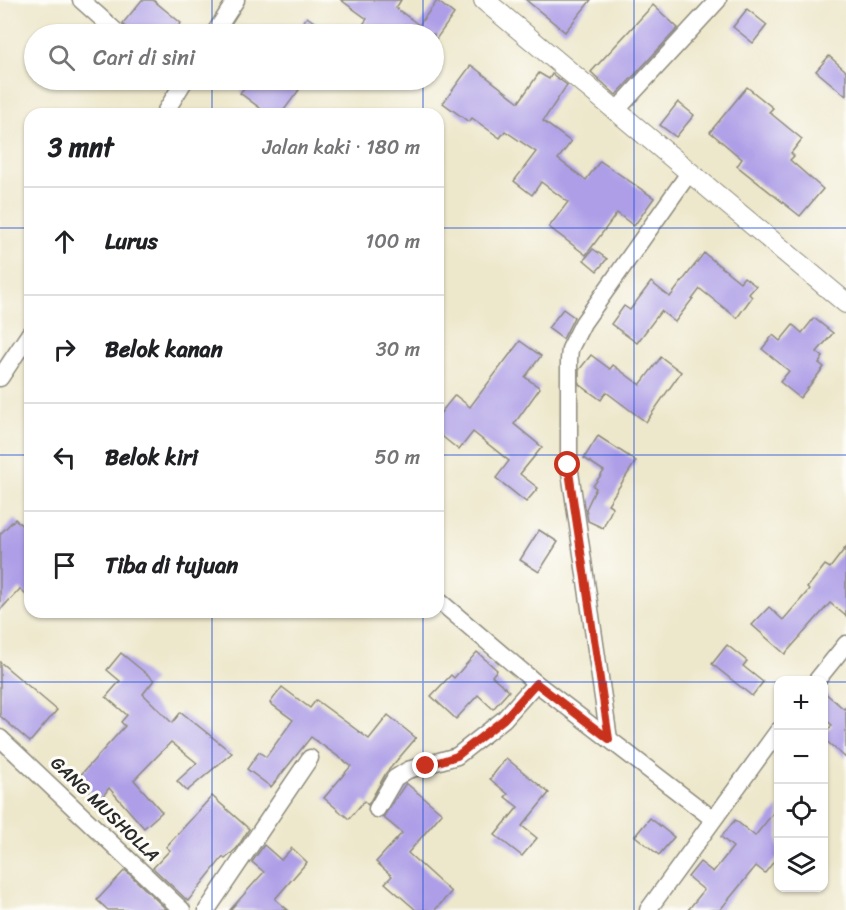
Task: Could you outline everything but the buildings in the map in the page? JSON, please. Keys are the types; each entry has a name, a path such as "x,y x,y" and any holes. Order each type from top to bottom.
{"street":[{"path":"81,0 108,24"},
{"path":"220,24 236,0"},
{"path":"484,0 618,108 689,173 846,303"},
{"path":"618,108 718,0"},
{"path":"167,108 175,90"},
{"path":"609,739 568,465 570,349 583,323 689,173"},
{"path":"0,378 24,342"},
{"path":"444,605 536,683 712,819"},
{"path":"821,676 846,644"},
{"path":"377,809 396,778 408,770 457,756 504,719 536,683"},
{"path":"648,910 712,819 774,737"},
{"name":"GANG MUSHOLLA","path":"0,738 182,910"},
{"path":"207,910 310,758"}],"route":[{"path":"426,766 457,756 504,719 536,683 609,739 568,465"}]}
